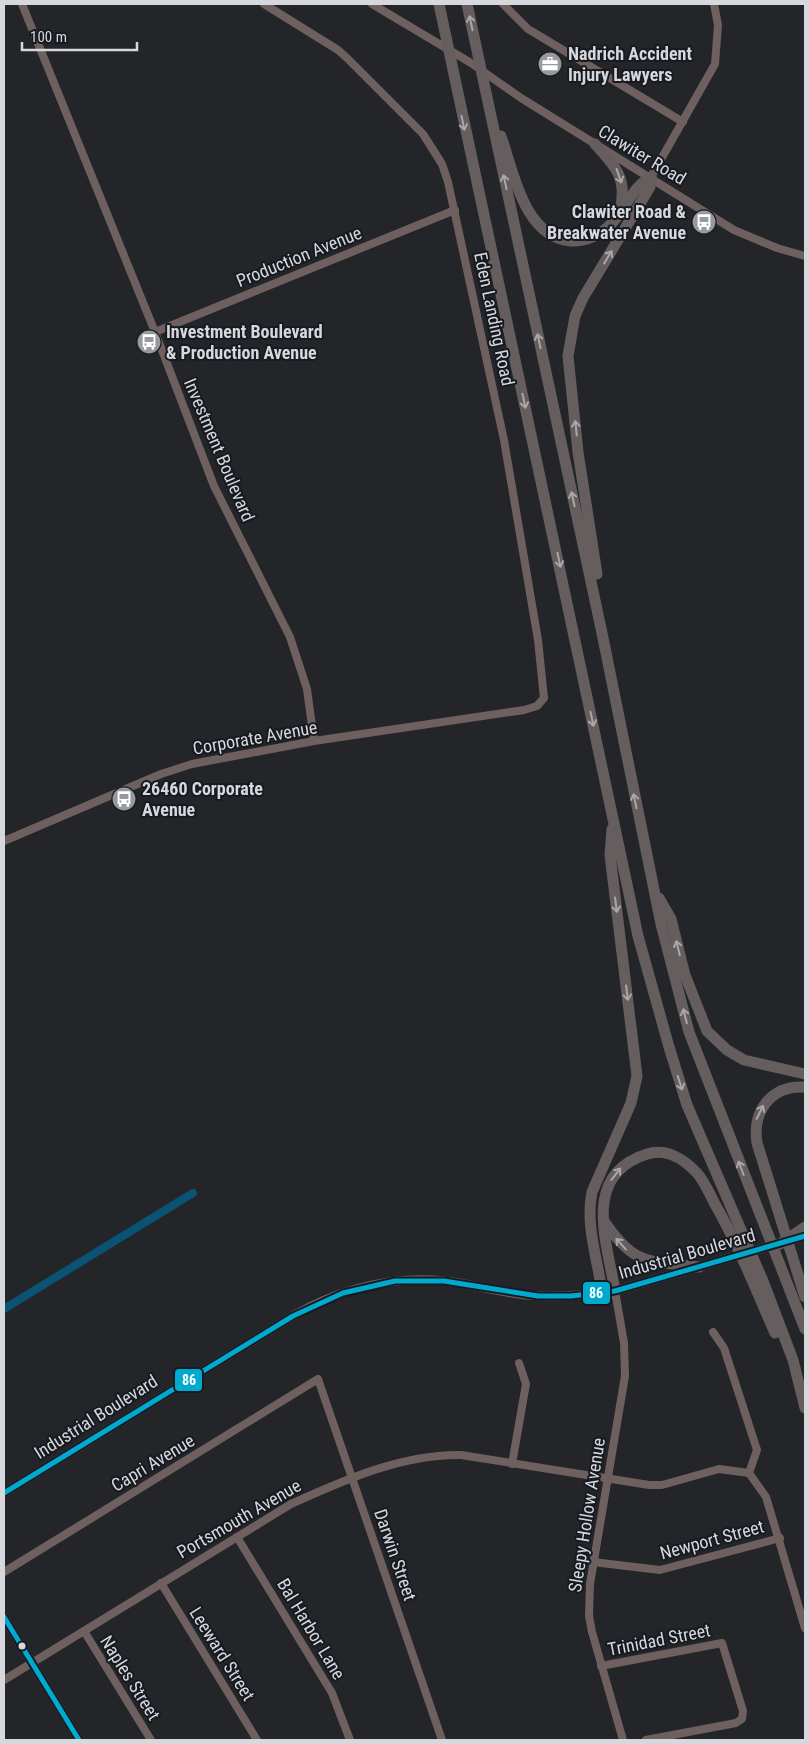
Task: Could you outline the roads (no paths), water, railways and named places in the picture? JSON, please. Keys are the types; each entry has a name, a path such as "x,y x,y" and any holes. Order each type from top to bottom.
{"highway":[{"path":"432,4 452,75"},
{"path":"439,4 452,75 613,815 610,856 617,863 668,1047 687,1105 732,1223 792,1360 805,1408"},
{"path":"467,4 602,633 654,888 707,1030 727,1050 744,1060 805,1074"},
{"path":"485,89 531,216 540,228 552,237 577,241 590,239 618,215 639,183 651,177"},
{"path":"595,144 620,175 622,192 618,215"},
{"path":"602,633 602,606 578,452 568,356 575,316 583,298 650,187 651,177"},
{"path":"602,1293 590,1228 589,1207 592,1192 632,1103 637,1076 621,944 617,863"},
{"path":"666,921 689,1032 758,1214 784,1272 805,1329"},
{"path":"805,1087 789,1088 769,1098 757,1119 757,1143 805,1297"},
{"path":"615,1291 602,1206 606,1191 620,1168 635,1158 651,1153 666,1153 681,1159 698,1174 732,1223"},
{"path":"603,1220 621,1246 641,1259 699,1267"},
{"path":"780,1244 805,1227"}],"main road":[{"name":"Industrial Boulevard","path":"4,1494 316,1302 346,1291 374,1284 432,1280 528,1295 564,1296 602,1293 615,1291 805,1236"},
{"path":"4,1617 79,1740"}],"street":[{"name":"Investment Boulevard","path":"22,4 155,332 214,486 290,637 307,690 314,742"},
{"name":"Eden Landing Road","path":"264,4 338,50 411,120 423,134 442,164 455,210 504,440 544,682 544,698 541,703 524,710"},
{"name":"Clawiter Road","path":"372,4 470,63 522,98 734,230 777,248 805,256"},
{"path":"503,4 528,29 683,122"},
{"path":"651,177 715,64 718,25 714,4"},
{"name":"Production Avenue","path":"155,332 455,210"},
{"name":"Corporate Avenue","path":"4,841 150,778 192,764 314,742 524,710"},
{"name":"Sleepy Hollow Avenue","path":"615,1291 626,1360 593,1562 589,1616 601,1666 623,1740"},
{"path":"713,1332 724,1348 757,1450 749,1473 766,1497 780,1538 805,1628"},
{"path":"512,1464 526,1384 519,1363"},
{"name":"Darwin Street","path":"318,1379 354,1479 442,1740"},
{"name":"Capri Avenue","path":"4,1572 318,1379"},
{"name":"Portsmouth Avenue","path":"4,1680 291,1504 393,1464 438,1455 461,1455 608,1479 662,1485 719,1469 749,1473"},
{"name":"Bal Harbor Lane","path":"237,1536 332,1693 350,1740"},
{"name":"Newport Street","path":"593,1562 660,1570 780,1538"},
{"name":"Leeward Street","path":"161,1583 257,1740"},
{"name":"Naples Street","path":"84,1631 151,1740"},
{"name":"Trinidad Street","path":"601,1666 722,1643 743,1711 742,1719 736,1724 646,1740"}],"waterway":[{"path":"4,1309 193,1193"}],"place":[{"name":"Nadrich Accident Injury Lawyers","path":"550,64"},
{"name":"Clawiter Road & Breakwater Avenue","path":"704,222"},
{"name":"Investment Boulevard & Production Avenue","path":"149,342"},
{"name":"26460 Corporate Avenue","path":"124,799"}]}
